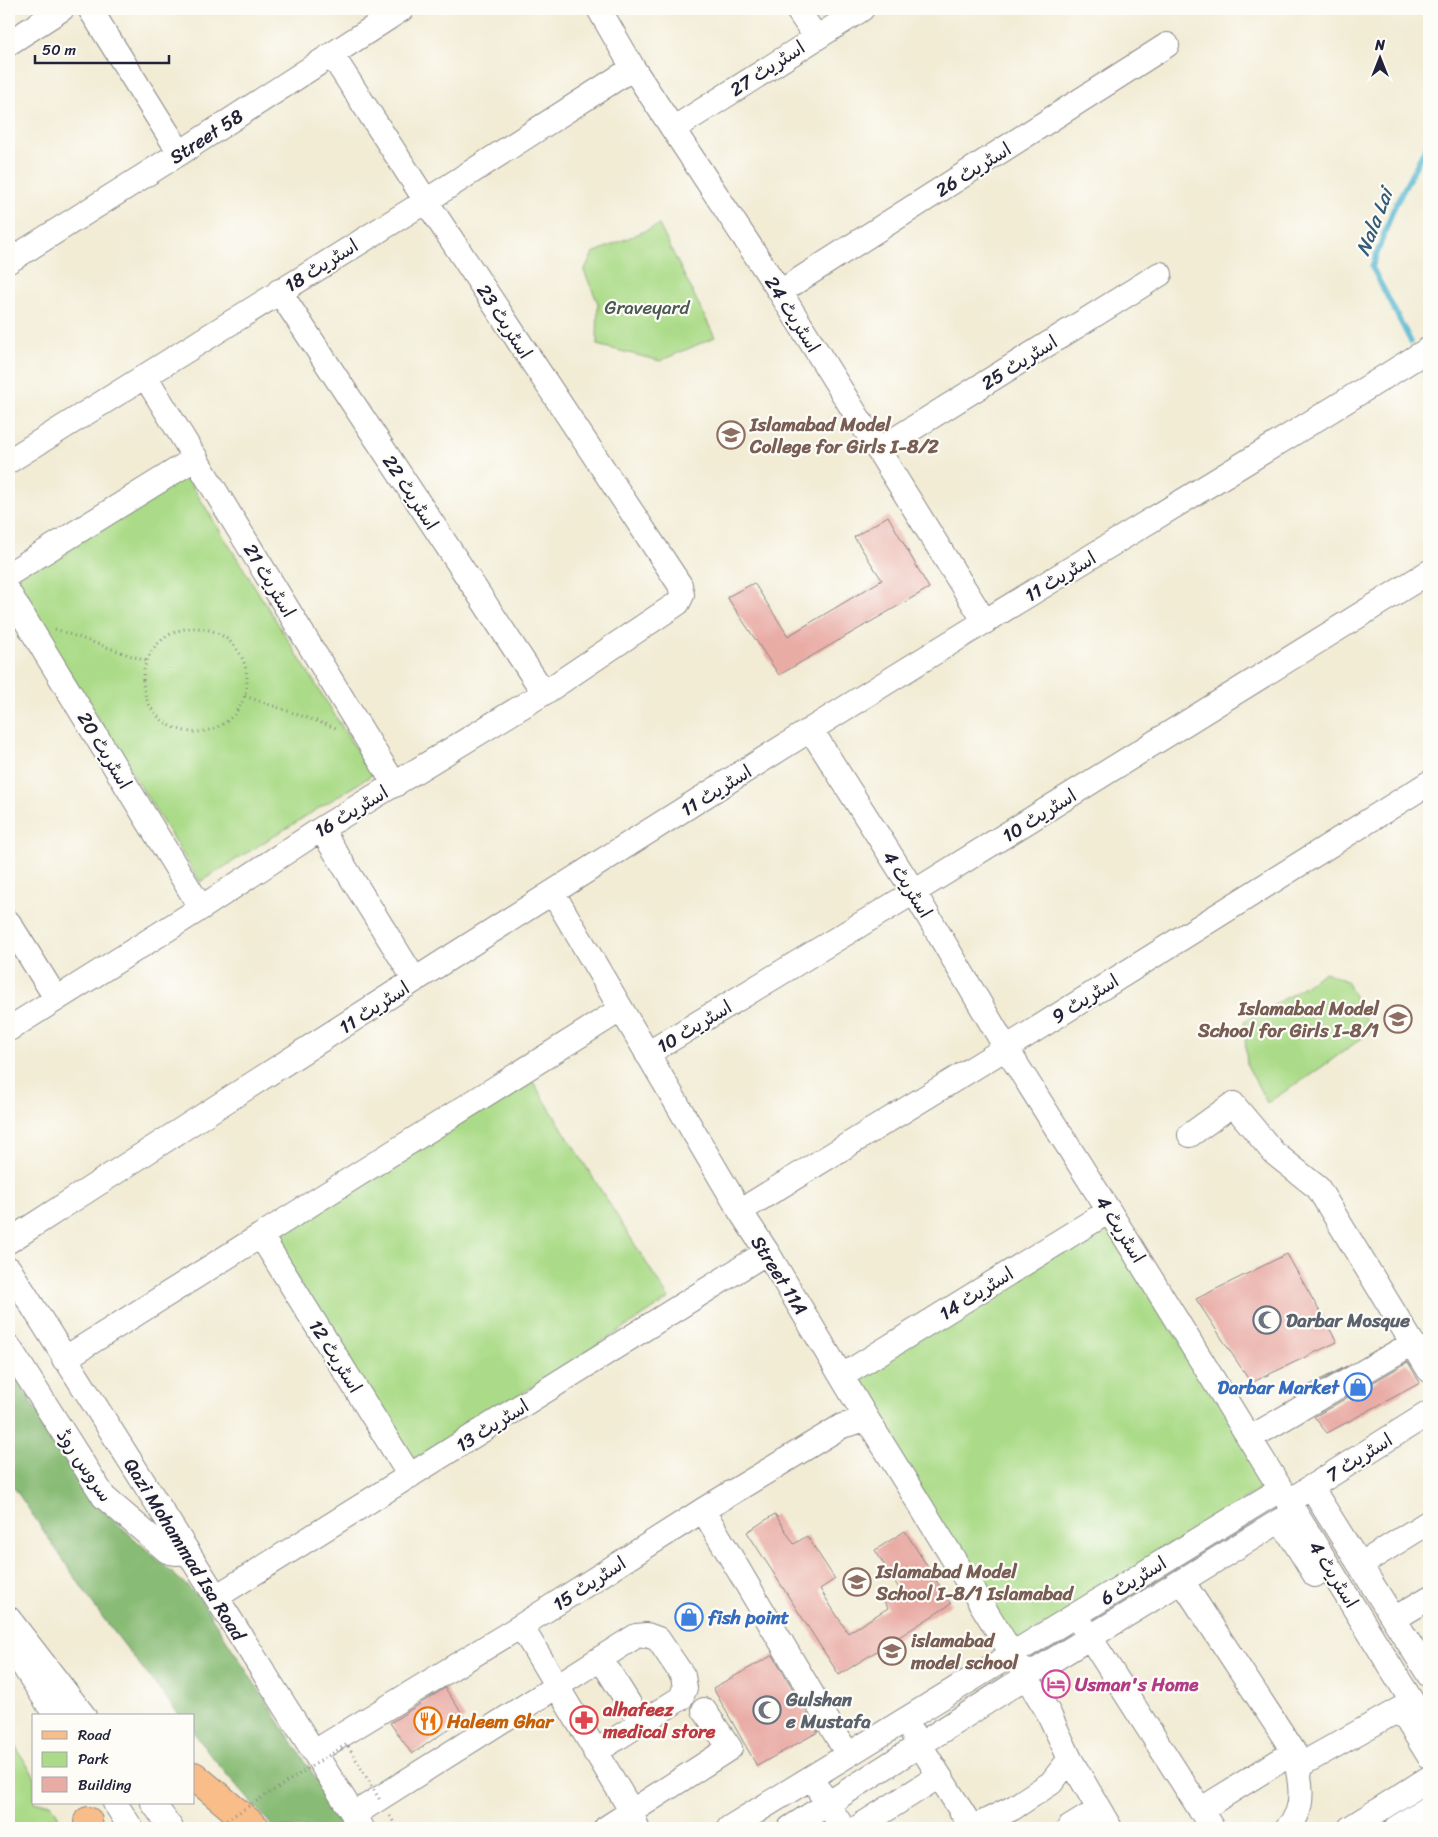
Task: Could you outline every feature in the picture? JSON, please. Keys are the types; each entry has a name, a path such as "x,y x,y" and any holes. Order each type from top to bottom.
{"main road":[{"path":"195,1777 256,1828"}],"street":[{"path":"9,43 62,9"},
{"path":"90,9 180,153"},
{"name":"Street 58","path":"9,261 402,9"},
{"name":"اسٹریٹ 24","path":"599,9 633,68 780,292 985,622"},
{"path":"798,9 816,37"},
{"name":"اسٹریٹ 27","path":"673,129 862,9"},
{"name":"اسٹریٹ 26","path":"780,292 1167,46"},
{"name":"اسٹریٹ 23","path":"332,55 426,201 680,585"},
{"name":"اسٹریٹ 18","path":"9,461 426,201 633,68"},
{"name":"اسٹریٹ 25","path":"878,450 1160,274"},
{"name":"اسٹریٹ 22","path":"279,291 544,693"},
{"name":"اسٹریٹ 11","path":"9,1241 811,730 1429,349"},
{"name":"اسٹریٹ 21","path":"145,376 395,785"},
{"path":"9,574 196,458"},
{"name":"اسٹریٹ 10","path":"647,1054 914,892 1429,572"},
{"name":"اسٹریٹ 16","path":"9,1029 201,908 320,829 544,693 678,603 682,595 680,585"},
{"name":"اسٹریٹ 20","path":"9,593 201,908"},
{"name":"اسٹریٹ 4","path":"811,730 914,892 1006,1048 1429,1729"},
{"name":"اسٹریٹ 9","path":"740,1211 1006,1048 1429,783"},
{"path":"320,829 416,980"},
{"name":"Street 11A","path":"553,893 620,1010 740,1211 768,1252 867,1419 1048,1712 1070,1759 1104,1819"},
{"path":"9,923 56,998"},
{"path":"64,1358 620,1010"},
{"path":"1190,1134 1233,1104 1274,1153 1318,1188 1429,1370"},
{"name":"اسٹریٹ 14","path":"842,1376 1109,1211"},
{"name":"اسٹریٹ 12","path":"261,1236 410,1476"},
{"name":"اسٹریٹ 13","path":"216,1597 768,1252"},
{"name":"Qazi Mohammad Isa Road","path":"9,1270 358,1822"},
{"path":"1250,1438 1413,1343"},
{"name":"سروس روڈ","path":"9,1347 104,1497 167,1551 173,1554 186,1550"},
{"name":"اسٹریٹ 7","path":"1285,1495 1311,1487 1429,1413"},
{"name":"اسٹریٹ 15","path":"314,1752 521,1626 703,1510 842,1426 867,1419"},
{"path":"1311,1487 1429,1676"},
{"name":"اسٹریٹ 6","path":"733,1827 904,1720 1076,1616 1285,1495"},
{"path":"703,1510 848,1755"},
{"path":"790,1828 1026,1676 1281,1520 1429,1756"},
{"path":"1360,1565 1429,1522"},
{"path":"1182,1581 1298,1758 1298,1771 1302,1789 1297,1812 1292,1824 1287,1828"},
{"path":"1394,1619 1429,1598"},
{"path":"1076,1616 1206,1819 1298,1758 1400,1709"},
{"path":"9,1619 82,1714"},
{"path":"521,1626 558,1686 634,1820"},
{"path":"358,1822 558,1686 636,1636 648,1635 658,1639 683,1676 685,1688 681,1698 595,1752"},
{"path":"9,1644 55,1714"},
{"path":"601,1659 641,1723"},
{"path":"606,1828 634,1820 730,1748 704,1710"},
{"path":"904,1720 972,1828 1013,1808 1051,1783 1070,1759"},
{"path":"857,1828 939,1776"},
{"path":"812,1778 843,1828"},
{"path":"1350,1828 1429,1778"},
{"path":"115,1804 131,1828"},
{"path":"154,1804 171,1828"},
{"path":"1396,1828 1429,1807"},
{"path":"1069,1828 1104,1819"}],"path":[{"path":"24,618 146,661"},
{"path":"184,629 202,629 218,634 232,644 242,658 247,674 240,708 228,721 214,729 197,733 180,730 164,723 152,711 145,695 143,678 146,661 155,647 168,636 184,629"},
{"path":"244,696 367,739"},
{"path":"214,1828 347,1744 381,1802"}],"green space":[{"name":"Graveyard","path":"659,225 715,337 660,361 597,345 598,303 584,271 593,253"},
{"path":"184,473 372,775 200,882 12,580"},
{"path":"1325,972 1346,981 1372,1031 1312,1074 1267,1103 1247,1065 1244,1022 1289,996"},
{"path":"530,1077 669,1299 410,1465 272,1238"},
{"path":"1109,1211 1272,1482 1012,1646 842,1376"},
{"path":"9,1368 98,1506 198,1596 348,1828 274,1828 221,1768 195,1734 195,1714 178,1714 100,1614 9,1480"},
{"path":"9,1736 32,1773 32,1804 52,1804 58,1815 61,1828 9,1828"}],"building":[{"path":"888,516 929,588 779,675 727,597 754,583 788,636 882,580 854,537"},
{"name":"Darbar Mosque","path":"1287,1254 1337,1342 1251,1383 1196,1299"},
{"path":"1408,1362 1420,1383 1327,1433 1314,1417"},
{"path":"1347,1366 1298,1394 1296,1392"},
{"path":"775,1514 794,1544 807,1536 835,1579 820,1589 848,1633 888,1608 883,1600 900,1590 875,1550 905,1531 951,1604 839,1675 747,1532"},
{"name":"Gulshan e Mustafa","path":"773,1655 818,1732 757,1766 713,1688"},
{"name":"Haleem Ghar","path":"445,1688 465,1718 412,1754 390,1723"}],"waterway":[{"name":"Nala Lai","path":"1411,342 1372,267 1393,210 1429,141"},
{"name":"Nala Lai","path":"1426,370 1429,376"}],"place":[{"name":"Islamabad Model College for Girls I-8/2","path":"731,435"},
{"name":"Islamabad Model School for Girls I-8/1","path":"1398,1019"},
{"name":"Darbar Mosque","path":"1267,1320"},
{"name":"Darbar Market","path":"1358,1387"},
{"name":"Islamabad Model School I-8/1 Islamabad","path":"857,1582"},
{"name":"fish point","path":"689,1617"},
{"name":"islamabad model school","path":"892,1651"},
{"name":"Usman's Home","path":"1056,1684"},
{"name":"Gulshan e Mustafa","path":"767,1710"},
{"name":"alhafeez medical store","path":"584,1720"},
{"name":"Haleem Ghar","path":"428,1721"}]}
